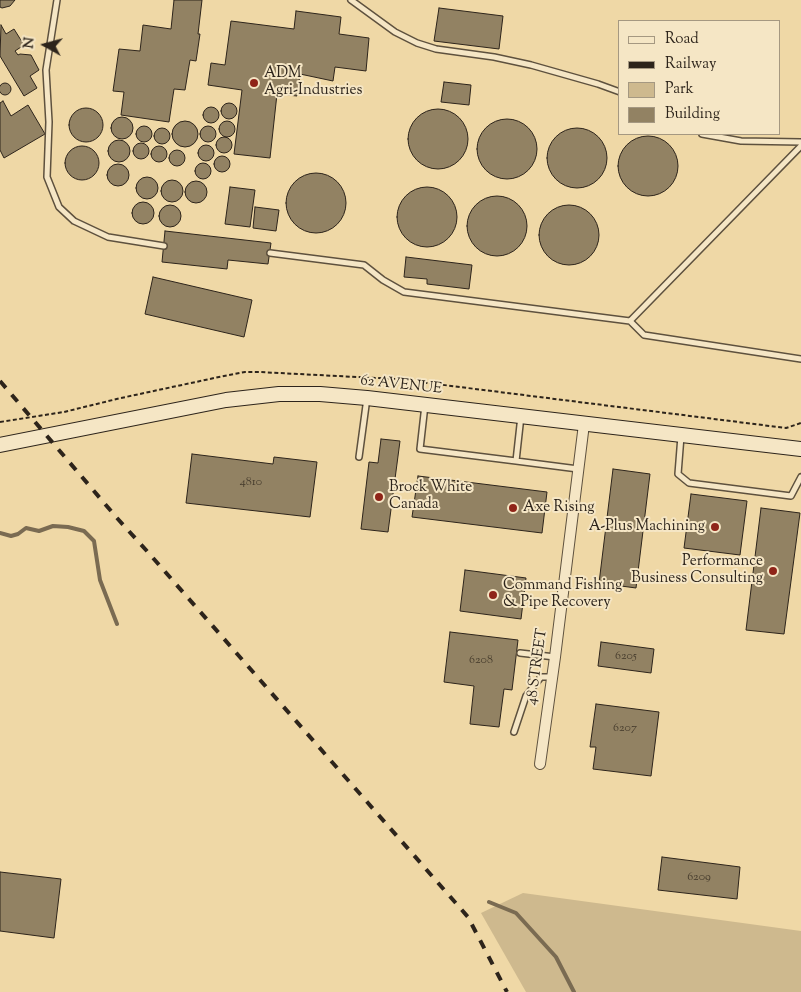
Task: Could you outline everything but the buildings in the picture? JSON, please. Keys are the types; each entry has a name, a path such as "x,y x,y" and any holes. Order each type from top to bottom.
{"main road":[{"name":"62 AVENUE","path":"0,445 250,396 320,394 425,404 801,449"}],"street":[{"name":"48 STREET","path":"540,764 584,424"}],"lane":[{"path":"57,0 46,70 49,122 47,176 59,207 74,221 108,237 164,246"},
{"path":"351,0 395,32 417,44 531,65 618,91"},
{"path":"708,135 741,141 801,142"},
{"path":"630,321 801,146"},
{"path":"270,253 364,265 383,280 404,292 630,321 644,335 801,359"},
{"path":"359,457 367,398"},
{"path":"425,404 420,448 578,469"},
{"path":"516,461 522,416"},
{"path":"682,435 678,474 689,483 791,496 801,477"},
{"path":"520,653 555,657"},
{"path":"514,732 526,696 541,677 552,677"}],"green space":[{"path":"523,893 801,931 801,992 526,992 481,913"}],"waterway":[{"path":"0,533 11,536 18,534 26,528 39,531 53,526 84,531 94,541 100,580 117,624"},
{"path":"489,902 516,913 556,957 574,992"}],"railway":[{"path":"0,381 117,518 468,917 507,992"}],"place":[{"name":"ADM Agri-Industries","path":"254,83"},
{"name":"Brock White Canada","path":"379,497"},
{"name":"Axe Rising","path":"513,508"},
{"name":"A-Plus Machining","path":"715,527"},
{"name":"Performance Business Consulting","path":"773,571"},
{"name":"Command Fishing & Pipe Recovery","path":"493,595"}]}
